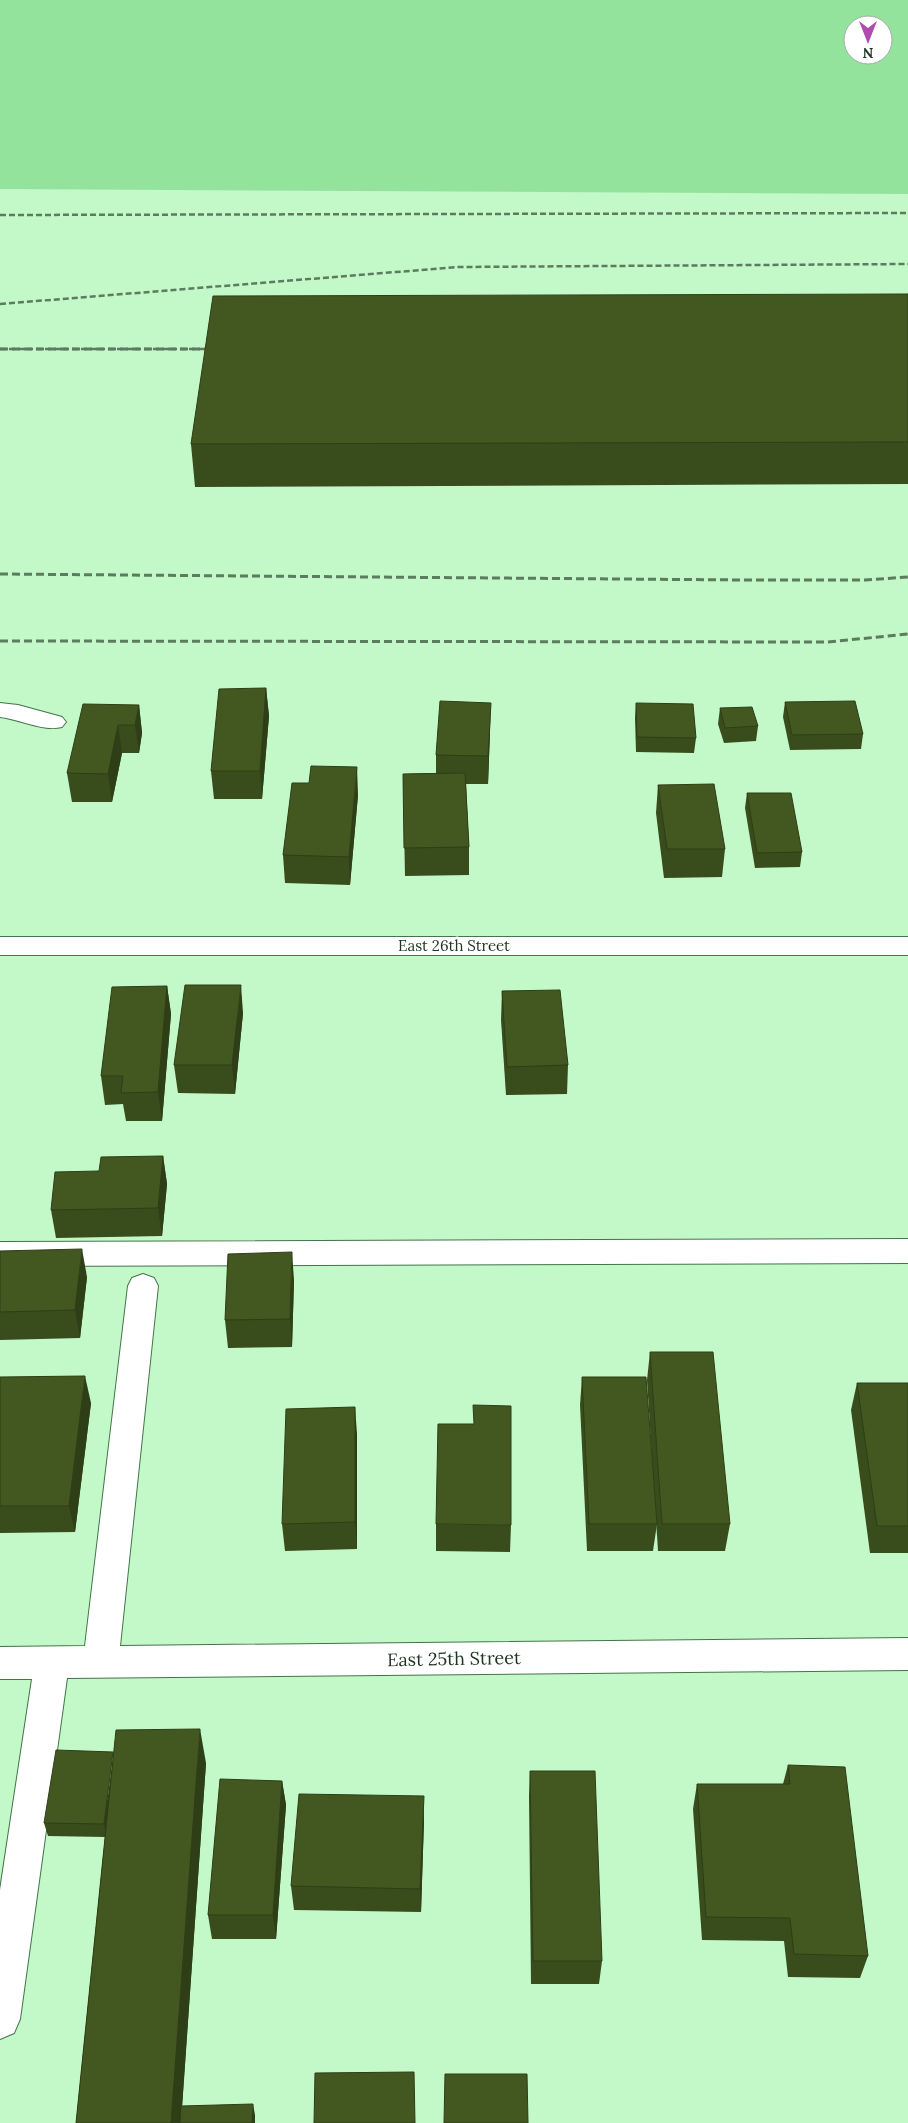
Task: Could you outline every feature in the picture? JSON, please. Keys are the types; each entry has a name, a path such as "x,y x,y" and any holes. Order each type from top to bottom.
{"street":[{"path":"0,710 18,712 54,722"},
{"name":"East 26th Street","path":"0,946 908,946"},
{"path":"0,1254 908,1251"},
{"path":"101,1662 143,1286"},
{"name":"East 25th Street","path":"0,1663 908,1654"},
{"path":"0,2019 52,1662"}],"green space":[{"path":"0,0 908,0 908,194 0,189"}],"building":[{"path":"908,294 908,442 191,444 213,296"},
{"path":"266,688 260,771 211,771 219,689"},
{"path":"440,701 491,703 488,756 436,755"},
{"path":"855,701 863,734 792,735 785,702"},
{"path":"636,703 693,704 696,738 637,737"},
{"path":"83,704 139,705 135,725 118,725 108,774 67,773"},
{"path":"752,707 758,726 725,728 720,708"},
{"path":"311,766 357,767 349,857 283,855 292,783 309,783"},
{"path":"465,773 469,847 404,848 403,774"},
{"path":"714,784 725,849 667,849 658,785"},
{"path":"747,793 791,793 802,852 757,853"},
{"path":"185,985 241,985 232,1065 174,1065"},
{"path":"167,986 158,1092 121,1093 123,1076 101,1076 112,987"},
{"path":"560,990 568,1065 507,1067 502,991"},
{"path":"163,1156 158,1208 51,1210 55,1172 99,1171 101,1157"},
{"path":"82,1249 75,1310 0,1312 0,1251"},
{"path":"292,1252 290,1319 225,1320 228,1254"},
{"path":"650,1352 713,1352 730,1524 662,1524"},
{"path":"85,1376 69,1506 0,1506 0,1377"},
{"path":"582,1377 646,1377 657,1524 589,1524"},
{"path":"857,1383 908,1383 908,1526 877,1526"},
{"path":"473,1405 511,1406 511,1525 436,1524 438,1424 474,1424"},
{"path":"355,1407 355,1522 282,1524 286,1409"},
{"path":"200,1729 171,2123 76,2123 116,1730"},
{"path":"56,1750 113,1752 104,1824 44,1823"},
{"path":"788,1765 845,1767 868,1956 794,1954 790,1918 706,1917 697,1784 790,1784"},
{"path":"530,1771 595,1771 602,1961 533,1961"},
{"path":"220,1779 282,1781 273,1915 208,1915"},
{"path":"299,1794 424,1796 420,1889 291,1886"},
{"path":"414,2072 415,2123 314,2123 315,2073"},
{"path":"445,2074 527,2074 528,2123 444,2123"},
{"path":"253,2104 252,2123 180,2123 181,2106"}],"railway":[{"path":"0,215 908,213"},
{"path":"0,304 458,267 908,264"},
{"path":"0,349 220,349"},
{"path":"0,574 744,580 865,580 908,577"},
{"path":"0,641 828,642 908,634"}]}
